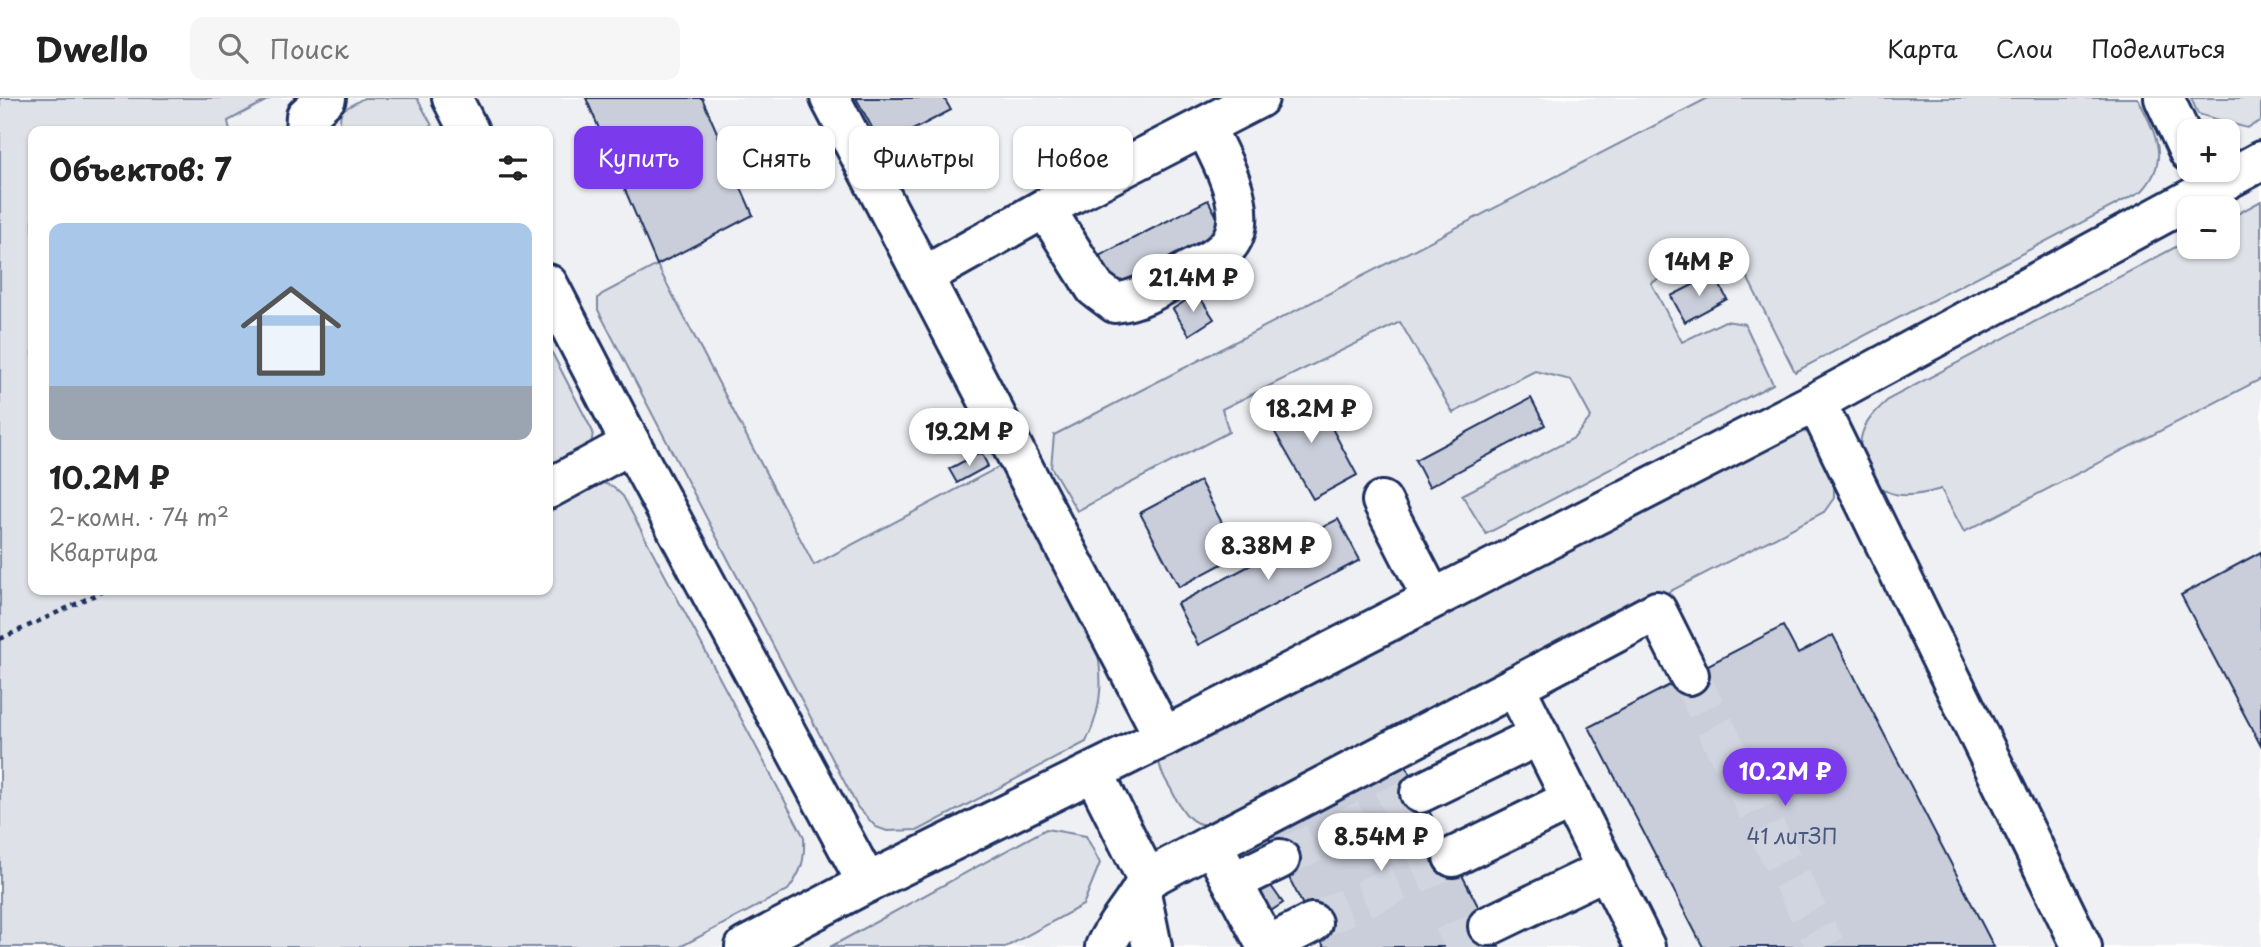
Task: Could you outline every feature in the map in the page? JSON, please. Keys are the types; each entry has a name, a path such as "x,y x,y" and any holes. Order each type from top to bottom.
{"lane":[{"path":"305,126 306,116 326,98"},
{"path":"452,98 466,126"},
{"path":"830,98 1164,737"},
{"path":"924,276 1045,208 1259,98"},
{"path":"2164,98 2177,126"},
{"path":"1045,208 1095,288 1115,303 1135,300 1220,254 1236,234 1238,209 1205,126"},
{"path":"2240,167 2261,161"},
{"path":"745,947 867,883 1094,773 1816,402 2197,182"},
{"path":"553,294 867,883"},
{"path":"1816,402 2082,947"},
{"path":"553,486 631,444"},
{"path":"1381,501 1433,597"},
{"path":"1105,947 1144,886 1212,844 1657,611 1689,676"},
{"path":"1515,686 1645,947"},
{"path":"1420,793 1540,735"},
{"path":"1094,773 1144,886 1152,947"},
{"path":"1453,857 1572,799"},
{"path":"1212,844 1267,947 1312,923"},
{"path":"1233,883 1280,859"},
{"path":"1488,926 1607,869"}],"path":[{"path":"0,639 95,595"}],"shaded area":[{"path":"0,98 2261,98 2261,947 0,947"},
{"path":"0,98 271,98 228,121 229,126 28,126 28,595 553,595 553,504 600,482 612,486 623,496 804,837 802,865 788,890 680,947 0,947"},
{"path":"364,98 417,98 432,126 340,126 341,111"},
{"path":"1708,98 2138,98 2150,122 2158,156 2151,179 2142,191 1795,372 1730,243 1651,283 1682,342 1725,321 1745,324 1773,384 1486,534 1462,495 1574,438 1591,417 1571,380 1535,371 1453,413 1400,322 1222,409 1229,432 1077,511 1051,467 1054,435"},
{"path":"2191,98 2261,98 2261,121 2247,128 2240,126 2240,119 2216,119 2198,114"},
{"path":"2261,201 2261,379 1964,532 1941,489 1918,494 1897,494 1888,492 1872,478 1862,455 1861,439 1869,419 1889,399 2177,246 2177,259 2240,259 2240,212"},
{"path":"657,265 814,565 1006,463 1095,636 1100,664 1099,702 1086,742 919,830 887,831 876,827 858,808 598,310 598,298 602,294"},
{"path":"553,355 593,432 591,446 553,464"},
{"path":"1798,426 1812,436 1834,486 1834,498 1824,512 1226,820 1216,824 1199,824 1181,808 1162,774 1159,755"},
{"path":"1046,829 1086,836 1100,863 1083,905 1006,947 830,947"}],"building":[{"path":"586,98 702,98 717,132 717,189 742,189 753,215 657,265 625,189 703,189 703,126 598,126"},
{"path":"856,98 944,98 951,110 920,126 871,126"},
{"path":"1208,200 1224,230 1113,287 1097,257"},
{"path":"1714,274 1727,299 1685,322 1671,296"},
{"path":"1197,293 1214,319 1189,335 1173,309"},
{"path":"1312,391 1357,475 1313,499 1265,415"},
{"path":"1531,398 1545,425 1429,487 1415,460"},
{"path":"981,452 988,466 957,483 949,469"},
{"path":"1200,481 1239,555 1179,587 1140,513"},
{"path":"1338,519 1360,560 1198,645 1177,604"},
{"path":"2261,552 2261,746 2181,595"},
{"path":"1783,626 1798,654 1833,635 1994,947 1703,947 1589,727"},
{"path":"1406,766 1499,947 1324,947 1268,836"},
{"path":"1269,883 1283,903 1257,920 1244,899"}],"tunnel":[{"path":"1689,675 1826,947"},
{"path":"1280,859 1420,793"},
{"path":"1312,923 1453,857"},
{"path":"1444,947 1488,926"}]}
